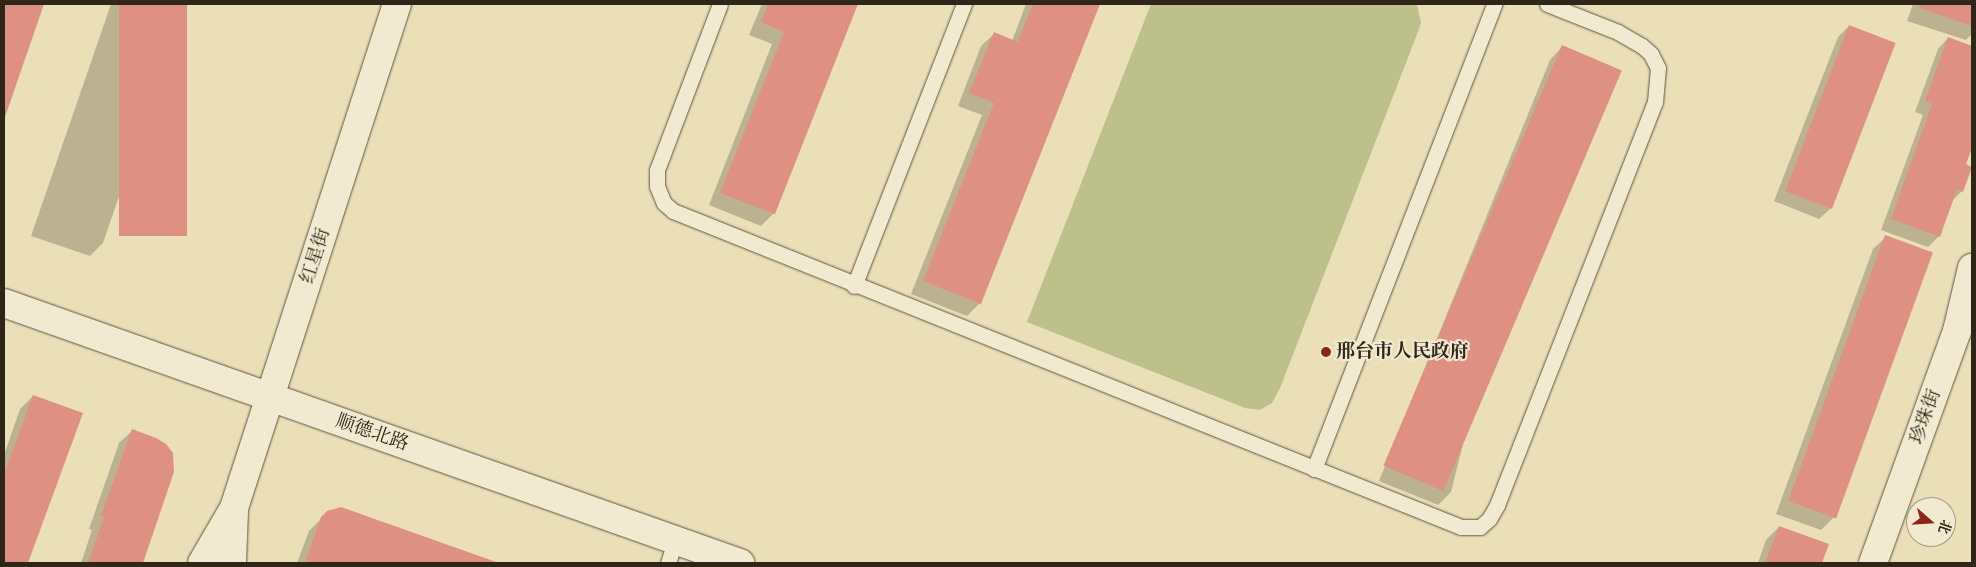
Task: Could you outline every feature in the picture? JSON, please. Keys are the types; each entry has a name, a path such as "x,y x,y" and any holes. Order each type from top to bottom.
{"street":[{"name":"红星街","path":"202,563 234,508 397,4"},
{"name":"珍珠街","path":"1873,563 1957,331 1971,279"},
{"name":"顺德北路","path":"4,303 270,397 672,552 740,563"},
{"name":"红星街","path":"232,563 234,508"}],"lane":[{"path":"720,4 657,170 657,186 664,203 672,212 1461,528 1480,527 1489,519 1497,505 1655,102 1658,84 1658,68 1651,54 1642,46 1618,32 1547,4"},
{"path":"854,286 964,4"},
{"path":"1314,469 1494,4"}],"green space":[{"path":"1151,4 1417,5 1421,23 1416,37 1280,388 1272,403 1260,410 1245,408 1027,322"}],"building":[{"path":"4,4 44,4 4,120"},
{"path":"119,4 187,4 187,236 119,236"},
{"path":"768,4 858,4 775,214 720,193 784,32 761,22"},
{"path":"1033,4 1100,4 981,304 923,281 994,103 969,93 994,32 1018,42"},
{"path":"1921,4 1972,4 1972,26 1919,8"},
{"path":"1849,25 1896,43 1832,209 1785,191"},
{"path":"1948,37 1972,46 1972,148 1966,164 1972,167 1963,192 1957,189 1940,237 1891,219 1932,104 1925,101"},
{"path":"1562,45 1622,70 1443,491 1383,466"},
{"path":"1885,235 1933,252 1836,518 1788,501"},
{"path":"33,395 83,413 28,563 4,563 4,475"},
{"path":"132,429 166,444 173,453 174,472 143,563 88,563 104,517 101,516"},
{"path":"341,507 499,563 305,563 321,517 327,511"},
{"path":"1779,526 1829,544 1822,563 1765,563"}],"place":[{"name":"邢台市人民政府","path":"1326,352"}]}
